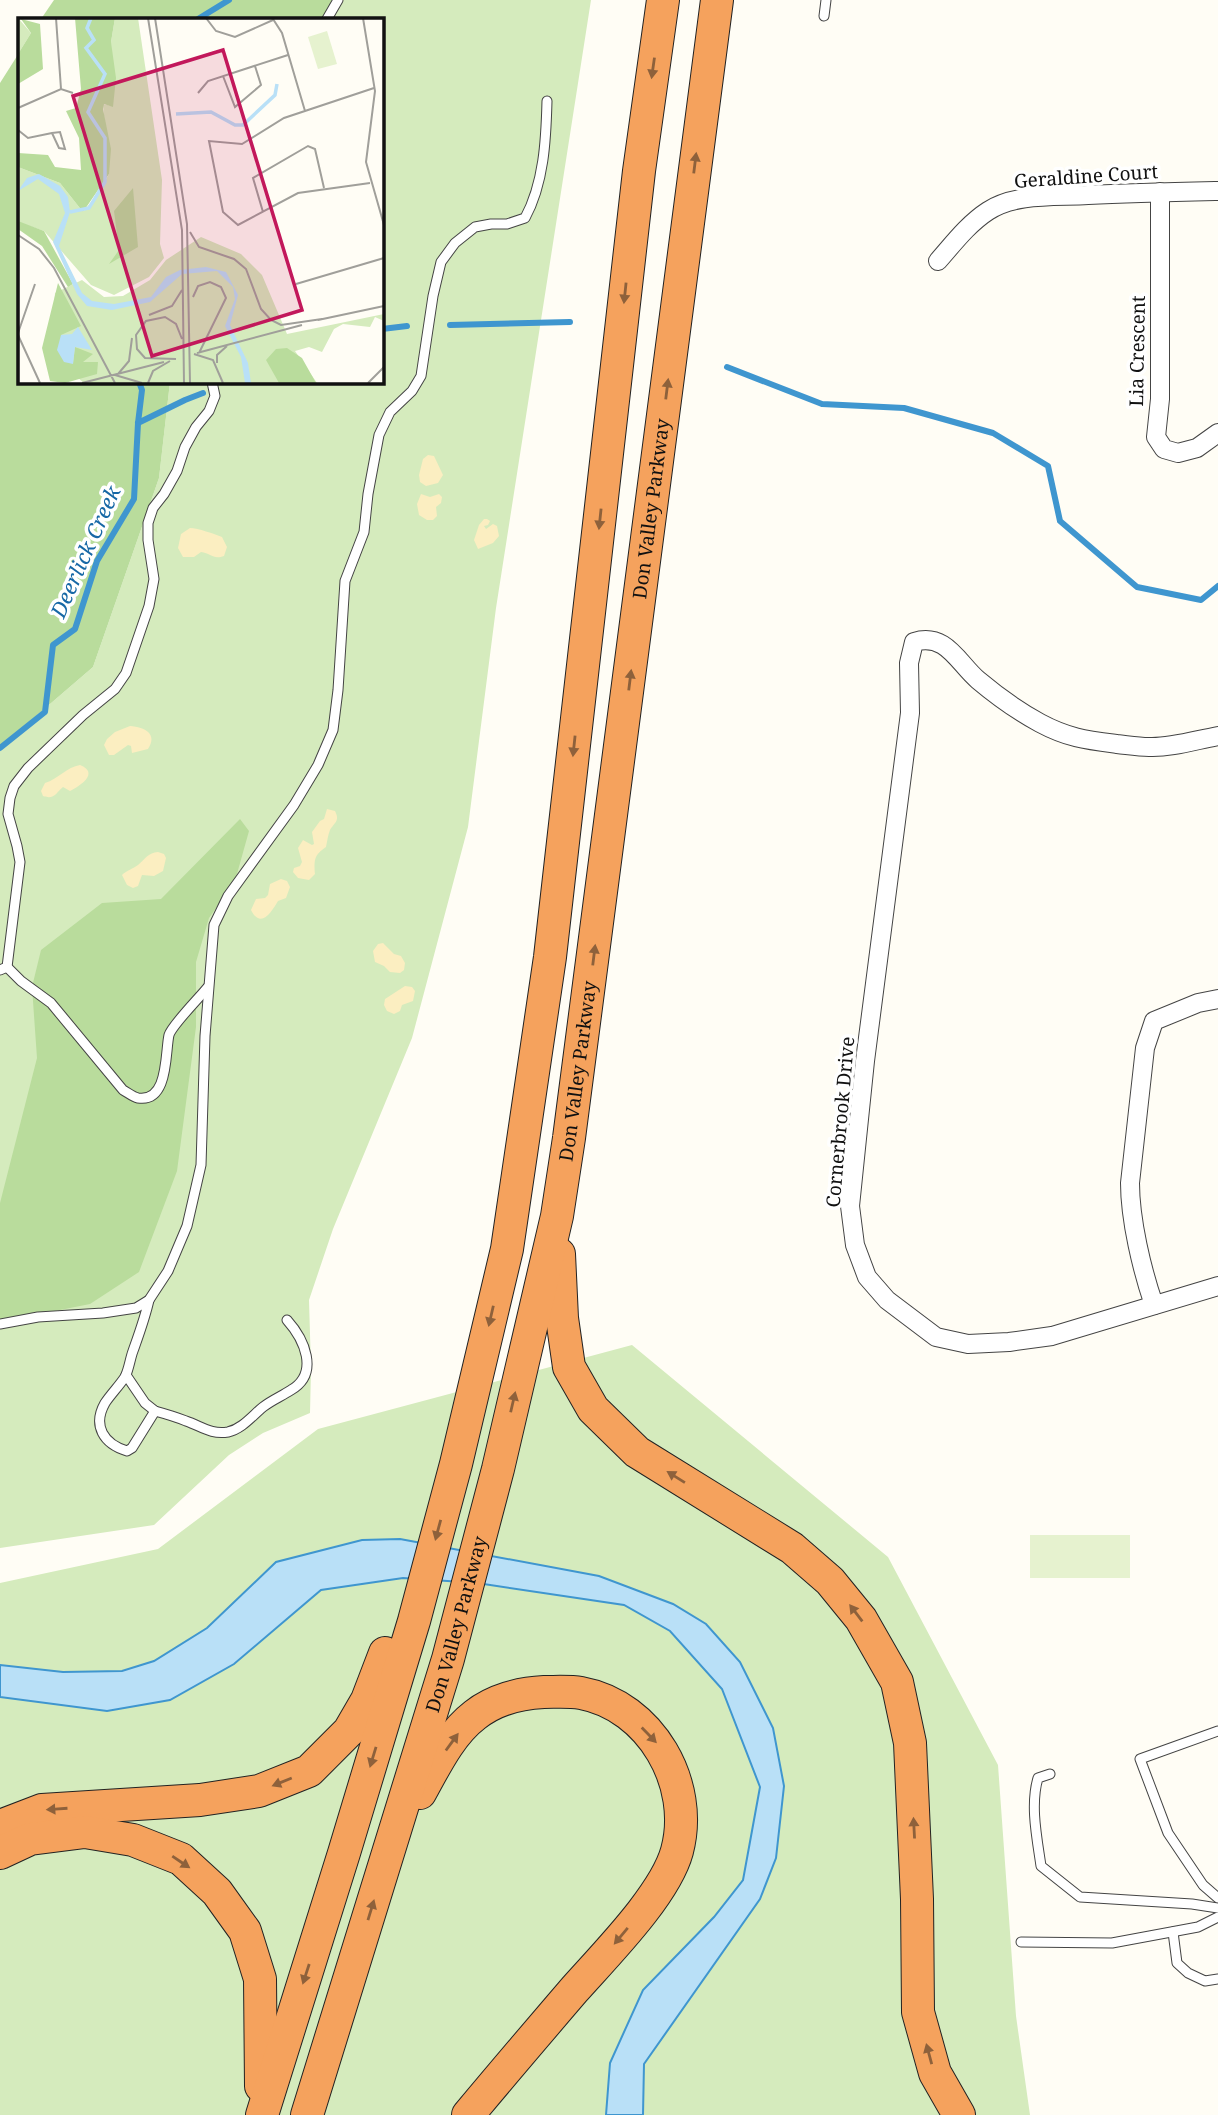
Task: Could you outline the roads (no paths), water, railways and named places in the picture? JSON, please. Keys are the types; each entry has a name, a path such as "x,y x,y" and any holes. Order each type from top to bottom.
{"highway":[{"path":"261,2115 414,1621 456,1464 507,1249 550,957 639,171 663,0"},
{"name":"Don Valley Parkway","path":"307,2115 448,1659 498,1469 556,1216 573,1110 717,0"},
{"path":"556,1216 562,1318 569,1367 593,1409 637,1452 792,1548 830,1581 861,1619 897,1682 910,1743 917,1899 918,2012 934,2073 959,2115"},
{"path":"0,1853 30,1839 139,1822 200,1800 259,1791 309,1771 349,1731 367,1700 385,1653 414,1621"},
{"path":"392,1842 438,1761 456,1735 487,1707 518,1695 581,1693 622,1711 659,1745 668,1760 679,1791 680,1832 677,1850 671,1869 661,1885 613,1946 468,2115"},
{"path":"0,1826 42,1810 139,1822 216,1892 245,1931 260,1979 261,2115"}],"street":[{"name":"Geraldine Court","path":"938,261 987,211 1005,202 1037,197 1218,191"},
{"name":"Lia Crescent","path":"1160,192 1160,400 1156,438 1164,449 1178,453 1198,448 1218,433"},
{"name":"Cornerbrook Drive","path":"1218,736 1150,747 1077,740 1038,723 1015,707 975,678 949,649 936,641 923,639 914,642 909,663 910,713 867,1048 850,1206 855,1245 867,1277 887,1300 936,1337 968,1345 1052,1336 1218,1286"},
{"path":"1154,1305 1130,1202 1144,1048 1154,1021 1198,1003 1218,999"}],"lane":[{"path":"328,18 338,0"},
{"path":"824,16 826,0"},
{"path":"155,1411 132,1448 127,1451 107,1441 99,1430 98,1422 104,1405 126,1375 149,1300 167,1271 187,1226 201,1165 208,988 214,925 228,895 294,805 318,765 333,730 345,580 364,532 379,435 390,412 412,391 421,376 441,262 455,243 475,227 507,224 525,218 540,176 546,137 547,101"},
{"path":"208,988 170,1033 166,1071 159,1086 150,1096 138,1098 122,1090 51,1003 4,969 20,862 18,845 8,814 10,798 28,768 83,715 115,689 126,673 149,606 154,579 148,523 153,508 177,471 185,447 209,411 215,396 212,383"},
{"path":"0,1324 38,1317 103,1313 136,1307 149,1300"},
{"path":"126,1375 145,1402 155,1411 190,1422 201,1429 229,1432 277,1397 293,1390 304,1379 308,1360 304,1344 287,1320"},
{"path":"1218,1731 1140,1759 1168,1833 1203,1885 1218,1898"},
{"path":"1050,1773 1038,1778 1035,1786 1035,1828 1041,1866 1080,1897 1218,1908"},
{"path":"1021,1942 1112,1943 1198,1927 1218,1917"},
{"path":"1173,1932 1177,1963 1188,1973 1205,1981 1218,1979"}],"water":[{"path":"400,1539 599,1576 673,1604 706,1624 740,1662 773,1728 784,1786 776,1858 760,1899 644,2064 643,2115 606,2115 610,2063 643,1990 714,1917 743,1880 760,1787 722,1689 670,1631 624,1605 477,1583 403,1578 321,1590 234,1664 170,1700 107,1711 0,1697 0,1665 63,1672 122,1671 154,1661 207,1628 276,1562 362,1540"}],"waterway":[{"name":"Deerlick Creek","path":"200,18 229,0"},
{"path":"450,325 570,322"},
{"path":"383,329 407,326"},
{"path":"727,367 822,404 904,408 993,433 1048,466 1060,521 1137,587 1201,600 1218,586"},
{"name":"Deerlick Creek","path":"0,748 45,712 53,645 75,629 97,561 134,499 142,390 139,383"},
{"path":"138,423 203,393"}]}
